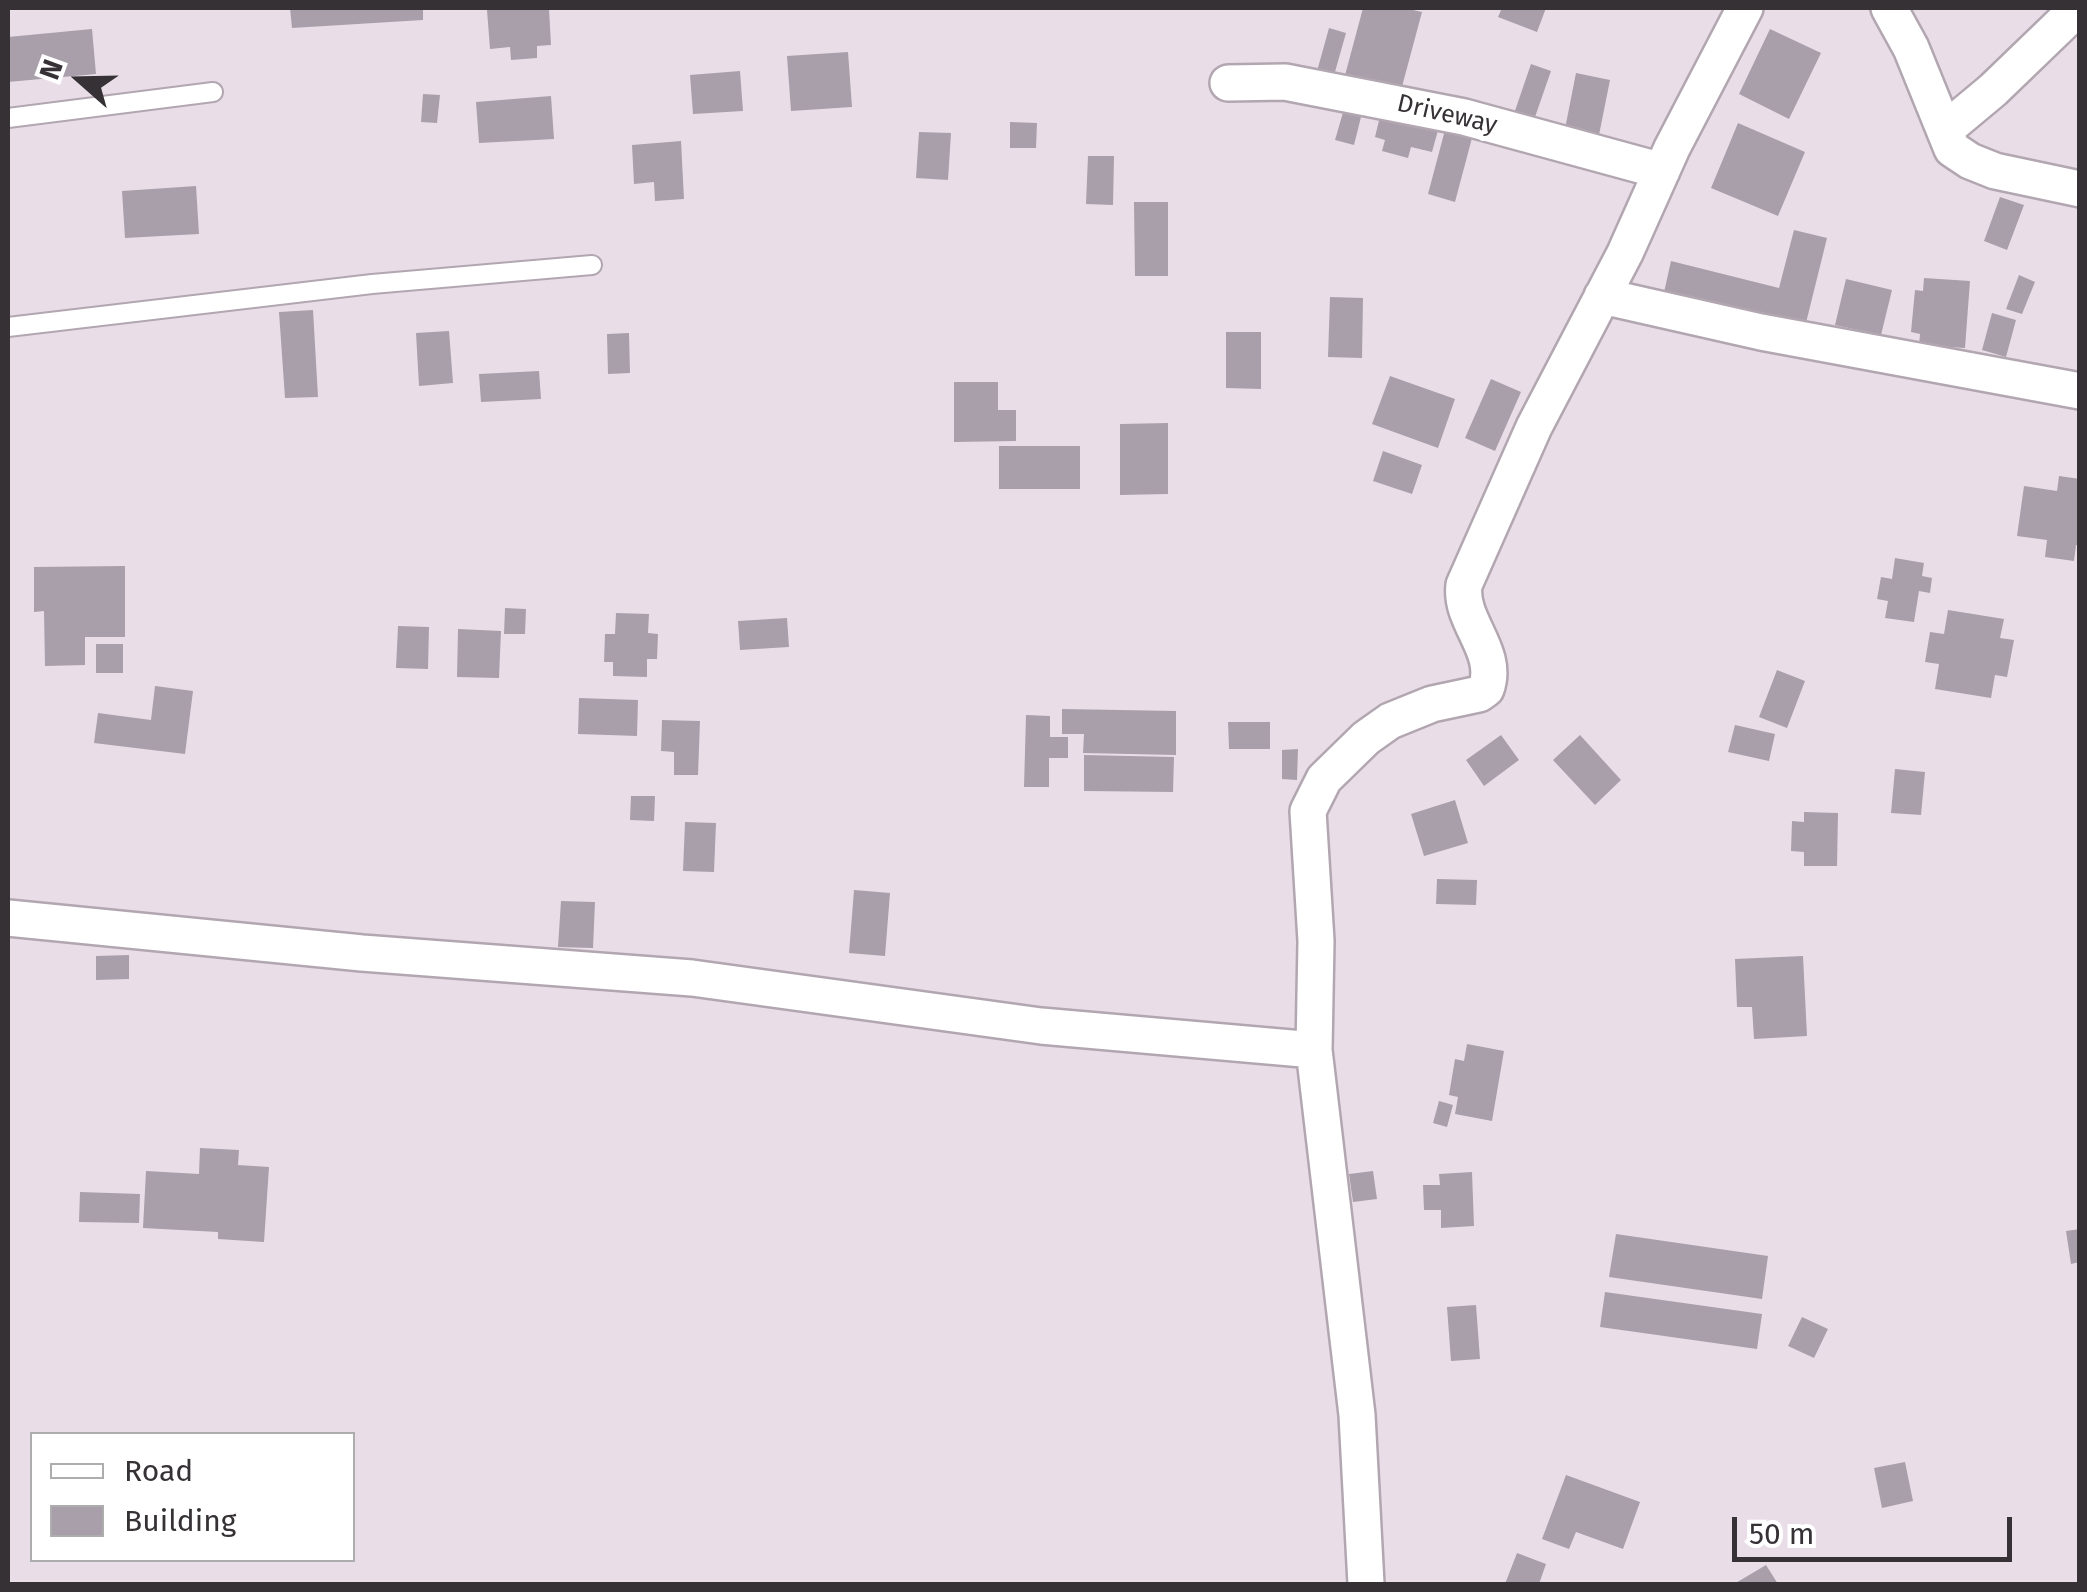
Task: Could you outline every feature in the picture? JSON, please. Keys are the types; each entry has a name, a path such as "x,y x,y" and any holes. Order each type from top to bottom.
{"street":[{"path":"1366,1584 1357,1415 1314,1050 1316,941 1307,821 1312,800 1324,779 1345,757 1390,721 1486,689 1490,674 1486,652 1466,608 1464,586 1534,427 1625,254 1662,171 1745,8"},
{"path":"1889,8 1952,149 1970,161 2021,178 2080,189"},
{"path":"1944,130 1994,90 2078,8"},
{"name":"Driveway","path":"1228,82 1285,82 1464,117 1662,171"},
{"path":"1602,296 1762,332 2080,391"},
{"path":"8,918 400,956 629,971 1041,1026 1314,1050"}],"lane":[{"path":"8,118 213,92"},
{"path":"8,327 372,284 592,266"}],"building":[{"path":"290,8 423,8 423,20 292,28"},
{"path":"549,8 551,45 537,46 537,58 511,60 510,47 490,49 487,10"},
{"path":"1363,8 1422,12 1396,109 1340,94"},
{"path":"1502,8 1546,8 1537,32 1498,17"},
{"path":"1329,28 1346,33 1331,86 1314,82"},
{"path":"92,29 96,74 8,82 8,37"},
{"path":"1770,29 1821,53 1789,119 1739,94"},
{"path":"848,52 852,107 791,111 787,56"},
{"path":"1531,64 1551,71 1527,140 1507,134"},
{"path":"740,71 743,111 693,114 690,75"},
{"path":"1576,73 1610,80 1597,145 1563,139"},
{"path":"423,94 440,95 437,123 421,122"},
{"path":"551,96 554,139 479,143 476,102"},
{"path":"1382,108 1440,123 1432,152 1411,147 1408,158 1382,151 1385,140 1375,137"},
{"path":"1344,109 1362,113 1354,145 1335,140"},
{"path":"1010,122 1037,123 1036,148 1010,148"},
{"path":"1738,123 1805,152 1778,216 1711,188"},
{"path":"1445,130 1472,138 1455,202 1428,194"},
{"path":"919,132 951,133 948,180 916,178"},
{"path":"681,141 684,199 655,201 654,182 634,184 632,145"},
{"path":"1088,156 1114,156 1113,205 1086,204"},
{"path":"196,186 199,234 125,238 122,191"},
{"path":"2000,197 2024,205 2007,250 1984,241"},
{"path":"1134,202 1168,202 1168,276 1135,276"},
{"path":"1794,230 1827,238 1804,331 1663,297 1671,261 1779,288"},
{"path":"2019,275 2035,282 2022,314 2006,309"},
{"path":"1924,278 1970,281 1965,348 1919,345 1920,334 1911,332 1915,290 1923,291"},
{"path":"1846,279 1892,290 1881,335 1835,325"},
{"path":"1330,297 1363,298 1362,358 1328,357"},
{"path":"313,310 318,397 285,398 279,312"},
{"path":"1992,313 2016,320 2006,357 1982,350"},
{"path":"449,331 453,383 419,386 416,333"},
{"path":"1226,332 1261,332 1261,389 1226,388"},
{"path":"629,333 630,373 608,374 607,334"},
{"path":"539,371 541,399 481,402 479,374"},
{"path":"1390,376 1455,399 1438,448 1372,424"},
{"path":"1491,379 1521,392 1495,451 1465,438"},
{"path":"954,382 998,382 998,410 1016,410 1016,441 954,442"},
{"path":"1168,423 1168,494 1120,495 1120,424"},
{"path":"999,446 1080,446 1080,489 999,489"},
{"path":"1383,451 1422,465 1412,494 1373,481"},
{"path":"2059,476 2080,479 2080,545 2076,545 2074,561 2045,557 2047,540 2017,536 2024,486 2057,491"},
{"path":"1895,558 1924,563 1922,576 1932,578 1930,593 1919,591 1914,622 1885,618 1888,601 1877,599 1881,577 1892,579"},
{"path":"125,566 125,637 85,637 85,665 45,666 44,611 34,612 34,567"},
{"path":"505,608 526,609 525,634 504,634"},
{"path":"1948,610 2004,619 2000,638 2014,640 2007,677 1995,675 1991,698 1935,689 1939,664 1925,662 1930,632 1944,634"},
{"path":"616,613 649,614 648,633 658,634 657,659 647,659 647,677 613,676 613,662 604,662 605,634 615,634"},
{"path":"787,618 789,647 740,650 738,621"},
{"path":"398,626 429,627 428,669 396,668"},
{"path":"458,629 501,631 499,678 457,677"},
{"path":"96,644 123,644 123,673 96,673"},
{"path":"1777,670 1805,681 1787,728 1759,717"},
{"path":"155,686 193,691 185,754 94,743 98,713 151,720"},
{"path":"579,698 638,700 637,736 578,734"},
{"path":"1062,709 1176,711 1176,755 1083,753 1084,734 1062,734"},
{"path":"1026,715 1050,716 1050,737 1068,737 1068,758 1049,758 1049,787 1024,787"},
{"path":"662,720 700,721 698,775 674,775 674,752 661,751"},
{"path":"1228,722 1270,722 1270,749 1229,749"},
{"path":"1735,725 1775,734 1769,761 1728,752"},
{"path":"1501,735 1519,760 1484,786 1466,760"},
{"path":"1580,735 1621,780 1595,805 1553,760"},
{"path":"1298,749 1297,780 1282,779 1282,750"},
{"path":"1084,755 1174,757 1173,792 1084,791"},
{"path":"1895,769 1925,772 1921,815 1891,813"},
{"path":"631,796 655,796 654,821 630,820"},
{"path":"1455,800 1468,843 1424,856 1411,814"},
{"path":"1804,812 1838,813 1837,866 1804,866 1804,852 1791,851 1792,821 1804,822"},
{"path":"685,822 716,823 714,872 683,871"},
{"path":"1437,879 1477,880 1476,905 1436,904"},
{"path":"854,890 890,893 885,956 849,953"},
{"path":"561,901 595,902 593,948 558,947"},
{"path":"129,955 129,979 96,980 96,956"},
{"path":"1803,956 1807,1036 1754,1039 1752,1007 1737,1007 1735,959"},
{"path":"1467,1044 1504,1051 1492,1121 1455,1114 1458,1097 1449,1095 1455,1059 1464,1061"},
{"path":"1439,1101 1453,1105 1447,1127 1433,1123"},
{"path":"200,1148 239,1150 238,1165 269,1167 264,1242 218,1239 218,1232 143,1228 146,1171 199,1174"},
{"path":"1373,1171 1377,1199 1353,1202 1349,1174"},
{"path":"1472,1172 1474,1226 1441,1228 1441,1210 1424,1210 1423,1185 1440,1185 1439,1174"},
{"path":"80,1192 140,1194 139,1223 79,1222"},
{"path":"2080,1229 2080,1262 2071,1264 2066,1231"},
{"path":"1616,1234 1768,1256 1762,1299 1609,1277"},
{"path":"1605,1292 1762,1314 1757,1349 1600,1327"},
{"path":"1476,1305 1480,1359 1451,1361 1447,1307"},
{"path":"1802,1317 1828,1329 1814,1358 1788,1346"},
{"path":"1905,1462 1913,1501 1882,1508 1874,1468"},
{"path":"1566,1475 1640,1502 1623,1549 1576,1532 1569,1549 1542,1539"},
{"path":"1517,1553 1546,1564 1539,1584 1505,1584"},
{"path":"1766,1565 1778,1584 1734,1584"}]}
